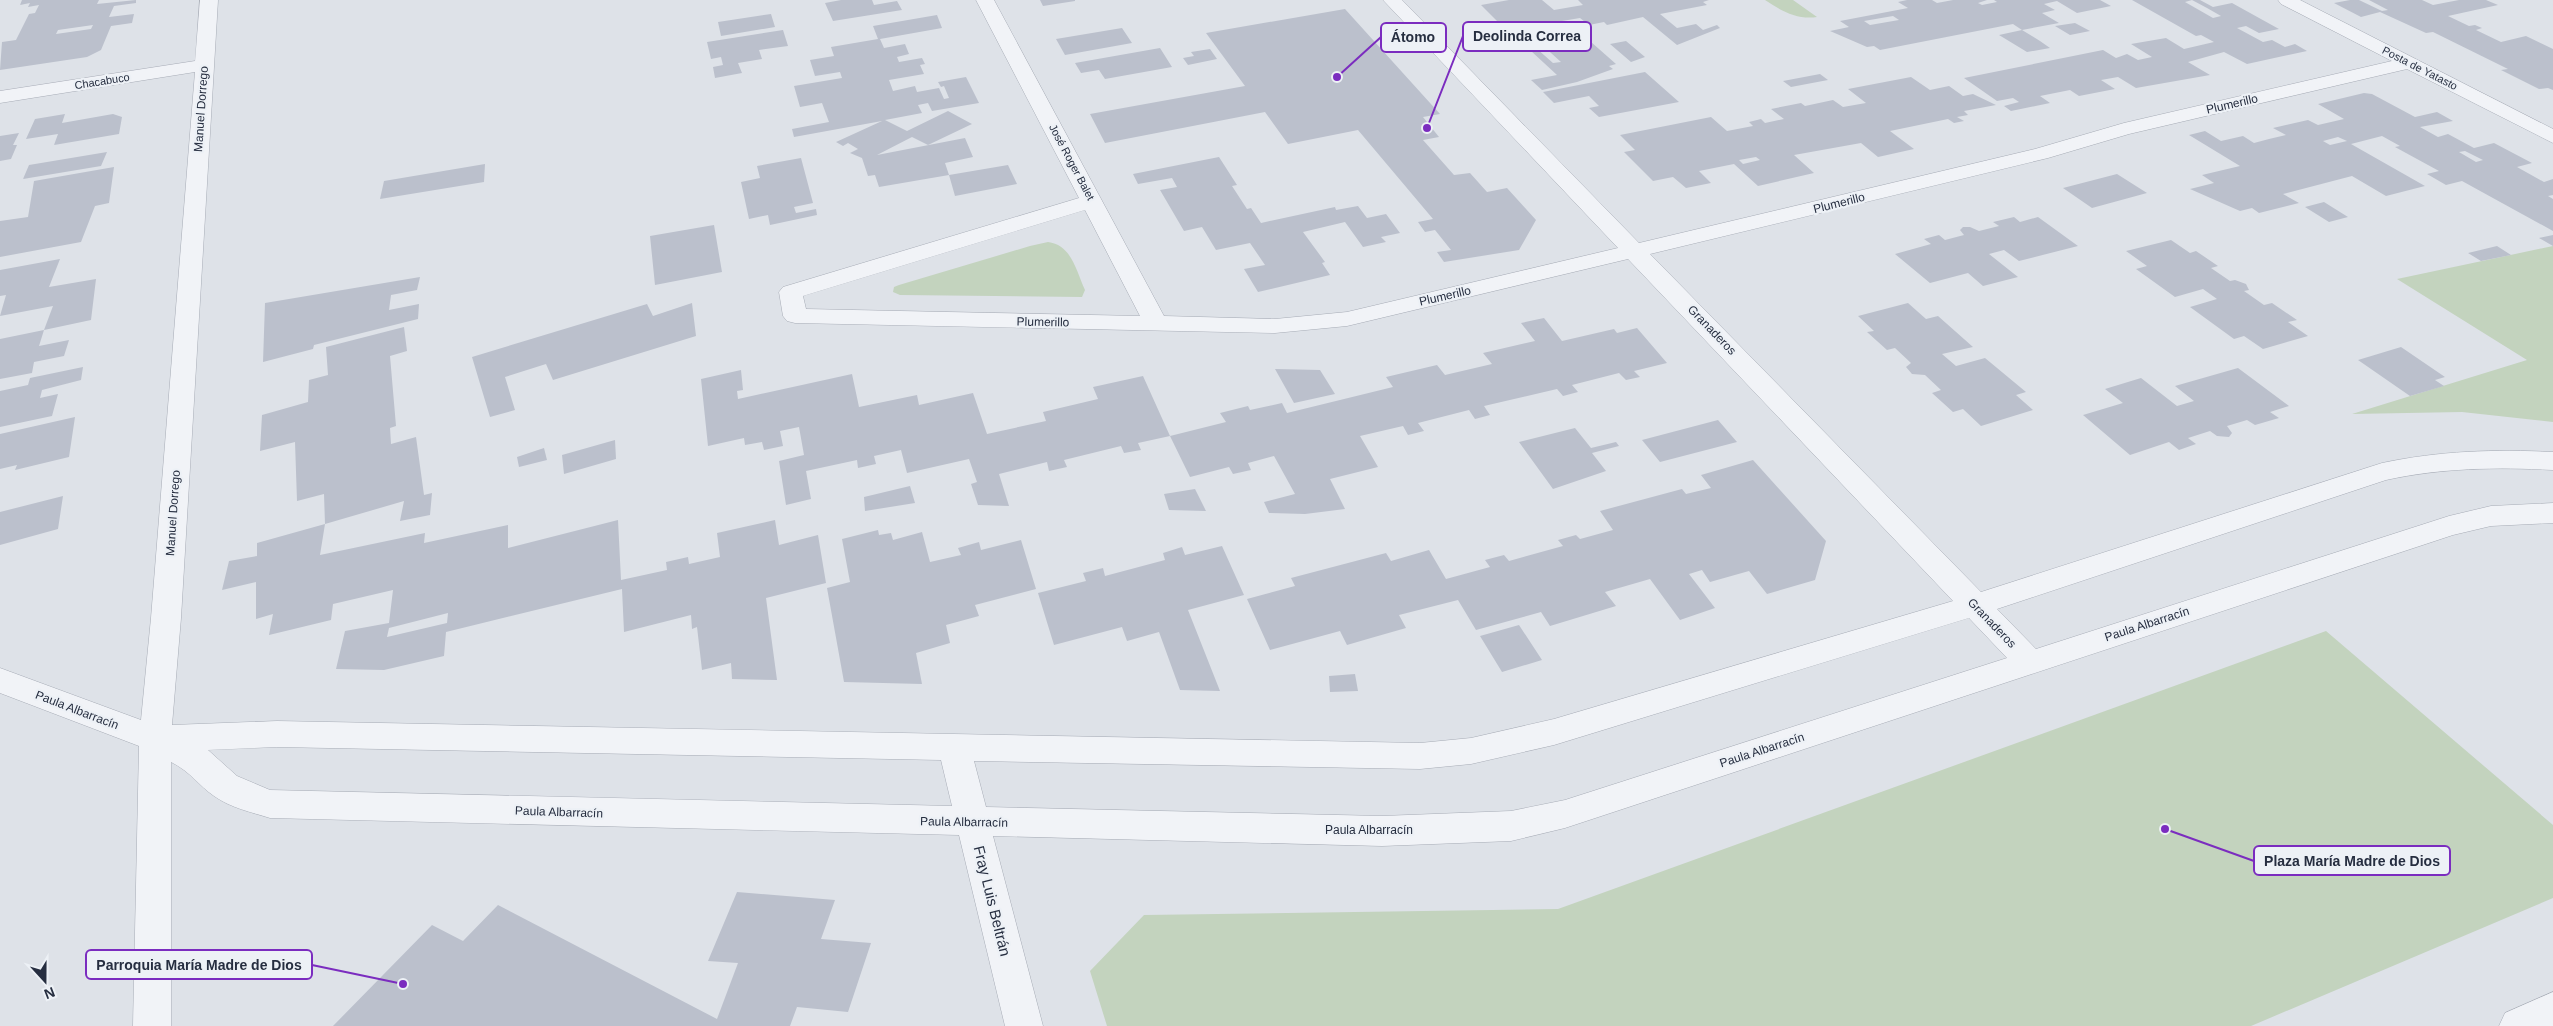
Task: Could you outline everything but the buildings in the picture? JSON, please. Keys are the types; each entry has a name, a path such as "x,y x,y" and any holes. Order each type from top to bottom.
{"street":[{"name":"Manuel Dorrego","path":"152,1026 155,739 167,608 209,0"},
{"name":"José Roger Balet","path":"985,0 1157,324"},
{"name":"Posta de Yatasto","path":"2287,0 2553,137"},
{"name":"Granaderos","path":"1400,1 1637,252 2030,662"},
{"name":"Plumerillo","path":"1093,201 791,292 796,316 1275,326 1330,322 1637,252 2041,154 2124,129 2409,63"},
{"name":"Chacabuco","path":"0,97 204,64"},
{"name":"Paula Albarracín","path":"155,739 276,734 1420,756 1471,752 1554,732 1975,605 2382,472 2424,462 2457,460 2509,459 2553,462"},
{"name":"Paula Albarracín","path":"0,680 155,739 198,760 225,786 244,796 270,804 972,823 1382,831 1511,826 1565,814 2449,526 2491,516 2553,513"},
{"name":"Fray Luis Beltrán","path":"954,746 1024,1026"},
{"path":"2518,1026 2553,1010"}],"green space":[{"path":"1765,0 1793,0 1817,17 1796,16 1777,8"},
{"path":"1048,242 1056,244 1068,253 1085,290 1082,297 900,295 893,292 894,287 899,285"},
{"path":"2553,246 2553,422 2462,412 2352,414 2527,360 2397,279"},
{"path":"2326,631 2553,825 2553,898 2251,1026 1107,1026 1090,971 1144,915 1558,909"}],"place":[{"name":"Átomo","path":"1337,77"},
{"name":"Deolinda Correa","path":"1427,128"},
{"name":"Plaza María Madre de Dios","path":"2165,829"},
{"name":"Parroquia María Madre de Dios","path":"403,984"}]}
